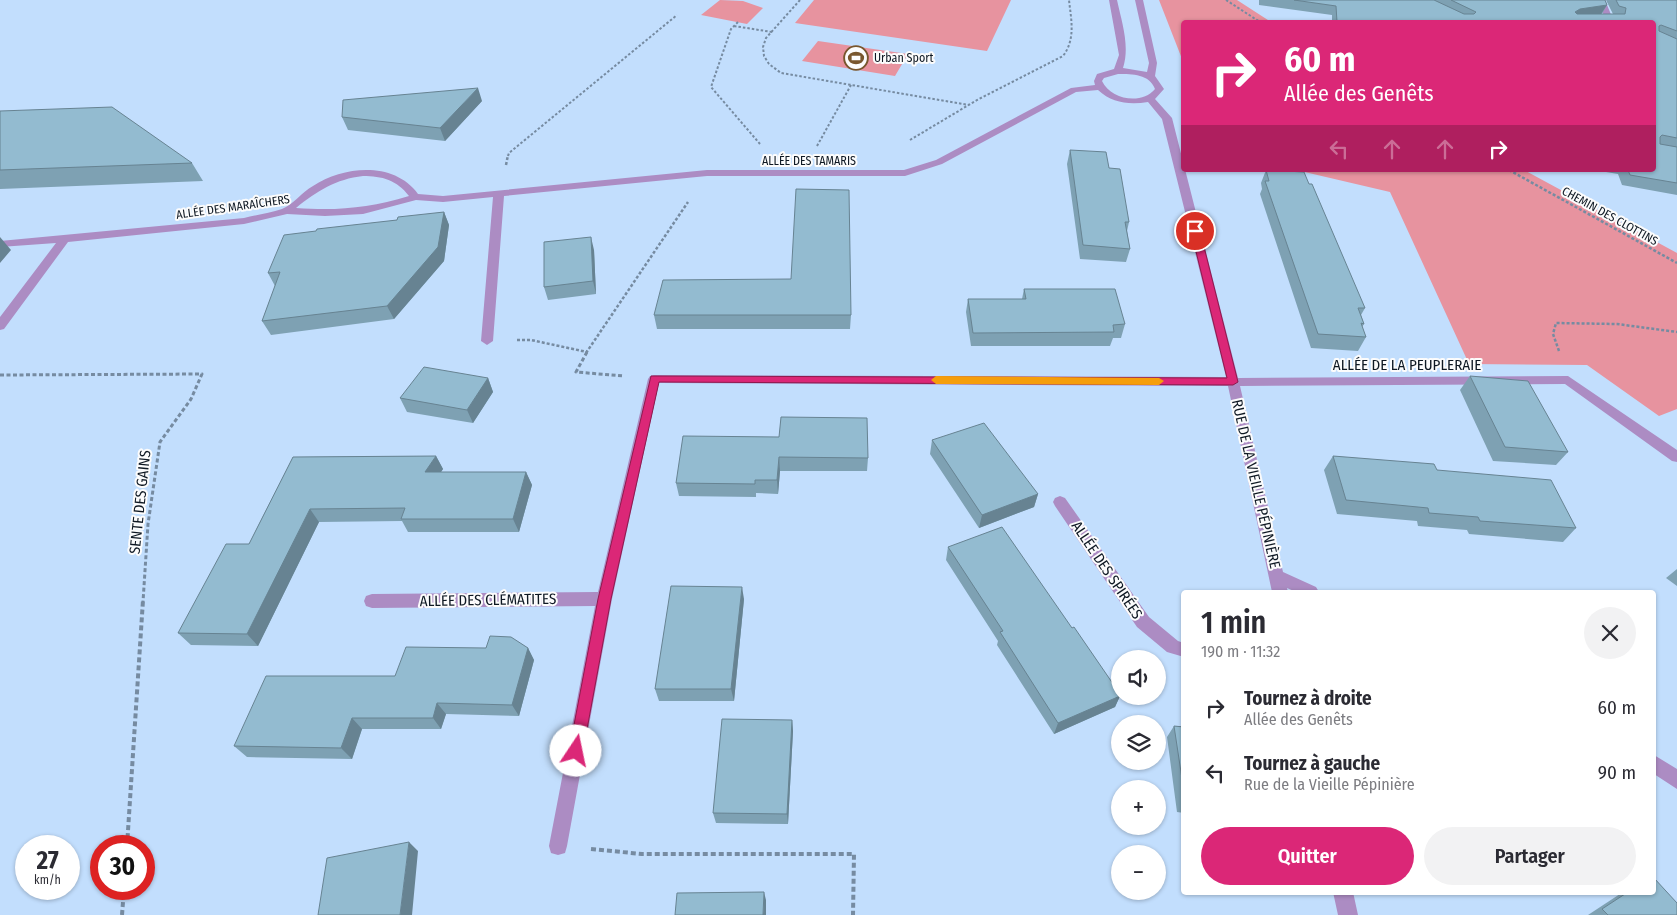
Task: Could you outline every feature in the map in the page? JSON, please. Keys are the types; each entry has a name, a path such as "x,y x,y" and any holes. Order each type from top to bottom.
{"street":[{"path":"1113,0 1123,55 1118,71"},
{"path":"1139,0 1153,63 1151,77"},
{"path":"1601,0 1605,18 1612,20"},
{"path":"1118,71 1129,71 1151,77 1158,82 1160,89 1158,95 1150,99 1126,100 1114,97 1099,87 1098,81 1100,76 1118,71"},
{"name":"ALLÉE DES TAMARIS","path":"499,193 707,174 905,173 939,162 1074,90 1099,87"},
{"name":"RUE DE LA VIEILLE PÉPINIÈRE","path":"1150,99 1167,118 1233,382 1279,585 1302,590"},
{"path":"287,211 322,184 342,176 359,174 380,174 396,178 406,185 415,197"},
{"path":"487,340 499,193"},
{"name":"ALLÉE DES MARAÎCHERS","path":"0,244 244,221 287,211 325,213 363,211 390,206 415,197 443,198 499,193"},
{"path":"0,326 64,239"},
{"path":"558,846 604,599 654,379"},
{"name":"ALLÉE DE LA PEUPLERAIE","path":"654,379 1233,382 1568,380"},
{"path":"1568,380 1677,457"},
{"name":"ALLÉE DES SPIRÉES","path":"1060,502 1143,622 1173,647 1181,649"},
{"name":"ALLÉE DES CLÉMATITES","path":"372,601 604,599"},
{"path":"1656,765 1677,780"},
{"path":"1344,895 1348,915"}],"path":[{"path":"800,0 764,42 763,52 766,61 781,74 970,105"},
{"path":"905,143 970,105 1053,62 1070,50 1072,42 1069,0"},
{"path":"1226,0 1257,20"},
{"path":"499,193 509,153 677,15"},
{"path":"738,22 731,29 711,87 760,145"},
{"path":"734,26 773,32"},
{"path":"826,146 817,146 851,85"},
{"name":"CHEMIN DES CLOTTINS","path":"1513,172 1677,263"},
{"path":"654,379 576,372 586,352 707,174"},
{"path":"1568,380 1553,334 1556,323 1606,322 1677,332"},
{"path":"487,340 531,340 586,352"},
{"name":"SENTE DES GAINS","path":"0,375 202,374 191,399 160,442 148,524 128,835"},
{"path":"558,846 642,854 854,854 853,915"},
{"path":"122,915 123,900"}],"shaded area":[{"path":"720,0 743,1 763,8 747,24 701,15"},
{"path":"814,0 1011,0 987,51 795,23"},
{"path":"1159,0 1237,0 1268,20 1181,20 1181,56"},
{"name":"Urban Sport","path":"818,41 908,54 895,76 802,61"},
{"path":"1305,172 1528,172 1677,253 1677,409 1659,416 1587,365 1469,364 1390,192"}],"building":[{"path":"1294,0 1434,0 1464,14 1474,14 1476,12 1451,0 1605,0 1607,5 1580,9 1575,12 1577,14 1625,14 1626,8 1619,6 1616,0 1677,0 1677,31 1661,25 1659,26 1659,31 1677,39 1677,138 1662,135 1660,137 1660,144 1677,147 1677,183 1630,175 1629,172 1656,172 1656,20 1337,20 1336,6"},
{"path":"478,88 440,128 342,117 343,100"},
{"path":"112,107 192,163 0,170 0,111"},
{"path":"1070,150 1106,152 1109,168 1120,169 1129,222 1125,222 1130,249 1083,245"},
{"path":"1267,172 1304,172 1309,184 1312,184 1365,308 1358,308 1364,324 1361,323 1366,337 1318,334 1265,181 1269,181"},
{"path":"796,189 849,190 851,315 654,315 663,280 791,279"},
{"path":"444,212 438,247 387,306 262,321 280,272 268,273 284,235 316,231 317,229 397,220 398,217"},
{"path":"591,237 593,281 544,287 544,242"},
{"path":"1024,289 1115,289 1125,324 1113,325 1114,332 973,333 968,299 1026,299"},
{"path":"424,367 488,378 467,410 400,398"},
{"path":"1470,376 1528,381 1568,452 1505,447"},
{"path":"781,417 867,418 868,458 779,457 777,480 755,480 755,484 676,483 683,436 779,437"},
{"path":"984,423 1038,494 982,515 932,440"},
{"path":"436,456 425,472 526,472 513,519 401,519 405,508 310,509 247,634 178,633 226,544 249,544 293,457"},
{"path":"1333,456 1434,464 1437,470 1551,480 1576,528 1480,521 1478,517 1429,513 1428,508 1346,500"},
{"path":"1002,527 1111,681 1111,700 1058,723 1000,632 1003,631 948,547"},
{"path":"671,586 742,587 731,689 655,689"},
{"path":"490,636 511,637 528,648 512,705 437,703 433,718 352,718 341,748 234,746 266,676 395,676 406,647 486,648"},
{"path":"722,719 792,720 787,814 713,813"},
{"path":"1174,726 1181,727 1181,772"},
{"path":"409,842 400,915 318,915 327,858"},
{"path":"1656,880 1677,903 1677,915 1608,915 1602,909 1623,895 1656,895"},
{"path":"764,892 763,915 675,915 677,893"}],"slow traffic":[{"path":"936,380 1159,381"}],"place":[{"name":"Urban Sport","path":"856,58"}],"route":[{"path":"576,751 604,599 654,379 1233,382 1195,231"}]}
